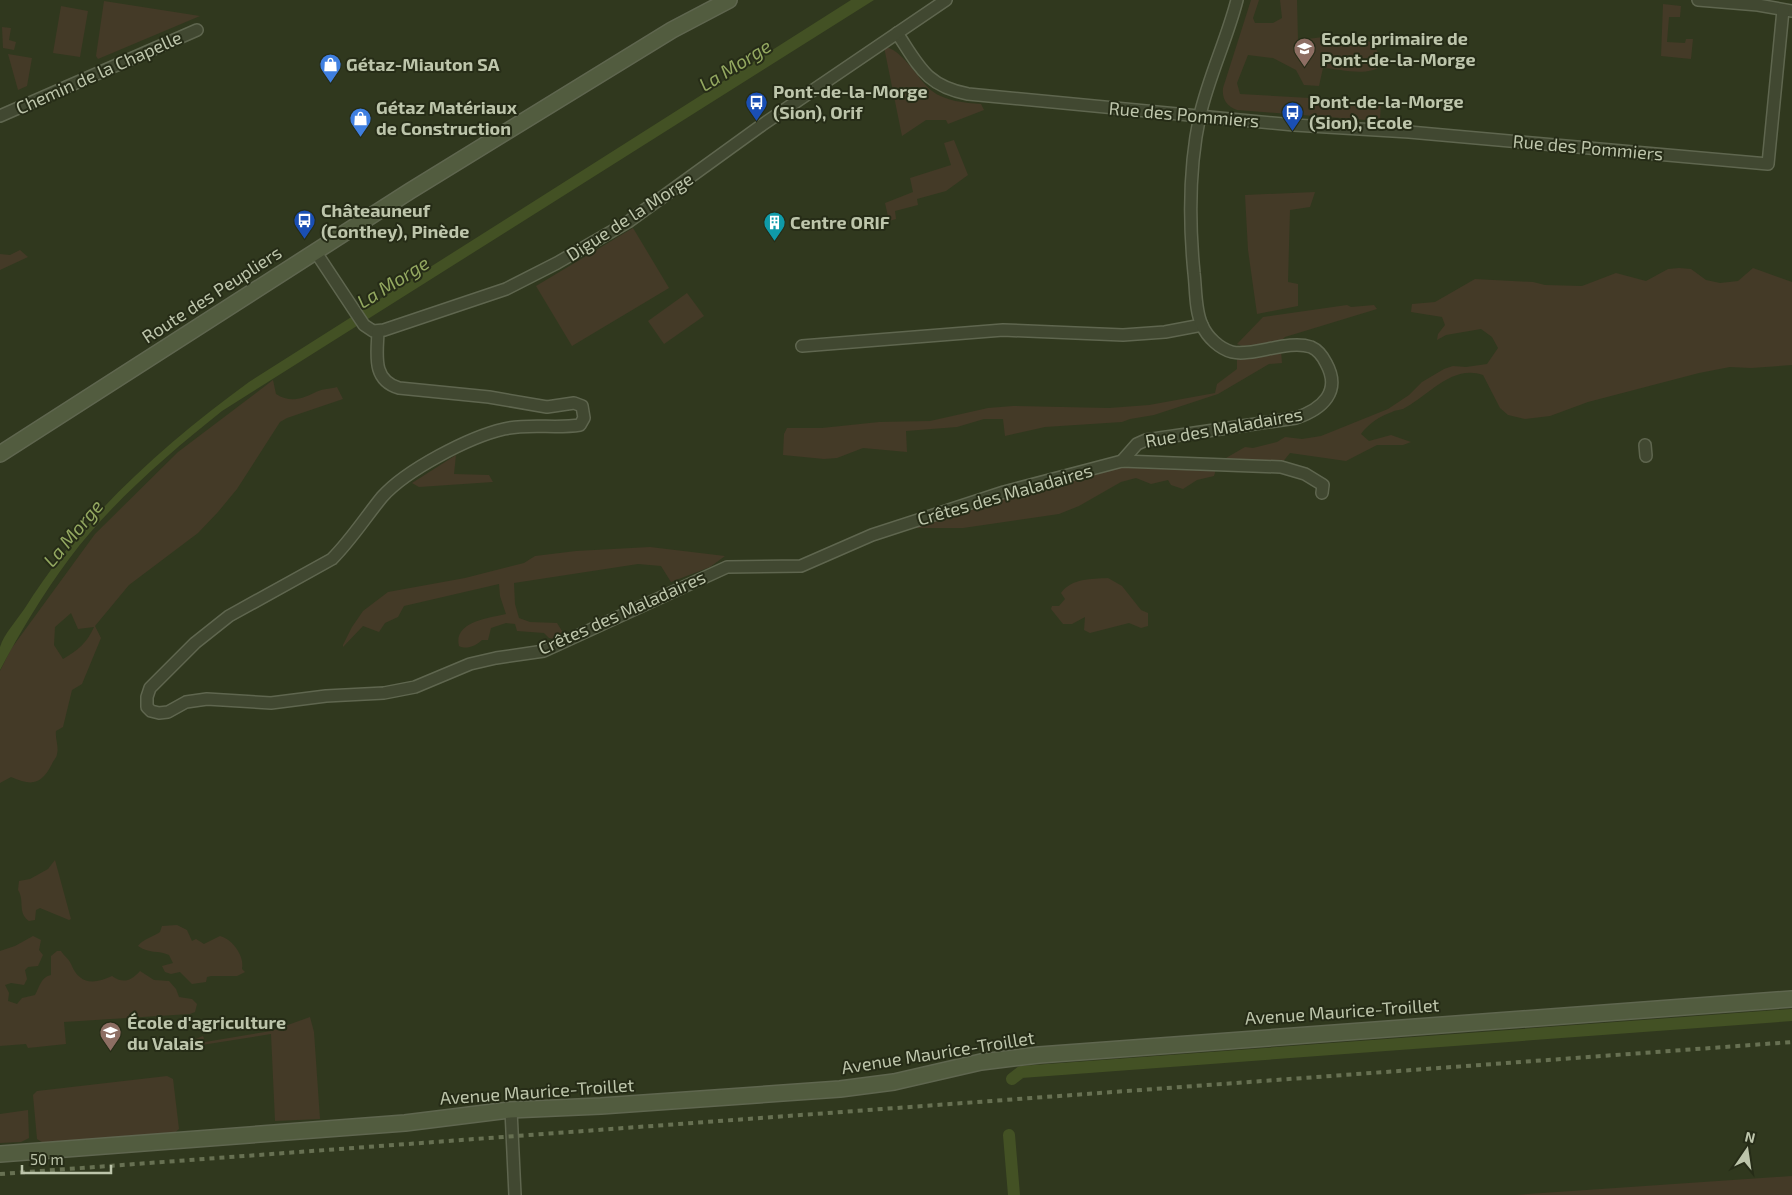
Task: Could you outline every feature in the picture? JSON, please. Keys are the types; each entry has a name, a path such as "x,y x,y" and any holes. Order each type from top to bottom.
{"street":[{"name":"Route des Peupliers","path":"0,454 316,250 672,30 728,0"},
{"name":"Digue de la Morge","path":"378,332 487,297 512,286 589,245 648,209 762,125 946,0"},
{"name":"Rue des Maladaires","path":"1122,461 1137,444 1146,440 1296,418 1312,412 1324,403 1332,389 1331,372 1322,356 1312,348 1301,345 1234,352 1218,346 1202,325 1191,243 1192,192 1200,115 1237,0"},
{"path":"1698,0 1758,2 1788,10"},
{"name":"Rue des Pommiers","path":"897,33 924,73 936,84 949,90 1036,101 1768,164 1788,10"},
{"name":"Chemin de la Chapelle","path":"0,116 198,30"},
{"path":"316,250 364,325 378,332"},
{"path":"802,346 1003,330 1122,335 1165,332 1202,325"},
{"name":"Crêtes des Maladaires","path":"378,332 379,371 388,385 399,388 489,397 547,407 574,403 582,406 584,418 580,425 563,428 506,428 482,436 419,468 384,496 353,537 332,559 229,616 195,643 150,688 147,707 151,711 159,713 168,712 186,702 207,699 270,703 326,696 384,693 415,687 470,664 544,651 727,566 801,566 872,535 995,495 1122,461 1281,467 1305,474 1323,485 1322,494"},
{"name":"Avenue Maurice-Troillet","path":"0,1154 406,1122 511,1110 601,1106 840,1089 894,1082 981,1062 1049,1054 1792,999"},
{"path":"511,1110 515,1195"}],"shaded area":[{"name":"La Morge","path":"851,0 874,0 222,411 141,480 102,519 59,572 24,627 0,670 0,647 4,637 72,543 126,484 217,406 249,382"},
{"path":"1251,0 1259,0 1253,18 1255,23 1273,23 1282,18 1280,0 1297,0 1298,40 1341,35 1347,40 1358,38 1373,43 1380,57 1381,66 1361,72 1323,68 1319,86 1304,85 1296,70 1273,58 1248,55 1237,83 1240,94 1381,102 1380,121 1237,110 1227,104 1223,96 1223,88"},
{"path":"104,1 200,16 98,59 96,56"},
{"path":"1663,4 1681,6 1680,17 1669,17 1667,42 1685,43 1686,39 1693,39 1691,59 1661,56"},
{"path":"61,6 88,11 80,57 53,53"},
{"path":"2,27 11,28 9,40 16,42 14,50 3,48"},
{"path":"884,47 891,49 903,58 932,91 955,101 981,104 984,110 948,124 946,120 926,120 902,136"},
{"path":"8,54 32,58 27,86 18,90"},
{"path":"954,140 968,175 946,191 917,199 918,205 895,211 896,219 889,221 885,203 913,192 910,178 951,165 944,143"},
{"path":"1315,192 1310,207 1290,210 1288,282 1298,284 1298,306 1257,314 1248,250 1245,195"},
{"path":"633,228 669,288 572,346 536,286"},
{"path":"20,250 28,257 0,270 0,254 10,255"},
{"path":"1753,268 1792,282 1792,365 1751,368 1730,367 1699,373 1588,402 1550,416 1525,419 1508,415 1500,408 1483,375 1461,374 1441,383 1403,409 1379,418 1361,434 1369,441 1391,435 1411,442 1403,445 1377,445 1346,461 1290,453 1281,464 1225,463 1226,458 1245,447 1253,448 1277,442 1285,437 1302,439 1321,436 1388,409 1409,395 1422,382 1444,369 1453,366 1466,367 1487,364 1498,348 1492,337 1481,329 1446,335 1437,340 1438,334 1445,325 1442,317 1411,312 1412,304 1435,302 1475,279 1582,286 1616,273 1646,281 1668,269 1691,269 1706,280 1720,283 1738,281"},
{"path":"687,293 704,316 664,344 648,321"},
{"path":"1347,305 1351,307 1374,305 1377,309 1285,337 1280,342 1242,346 1237,344 1263,317"},
{"path":"1281,351 1282,363 1269,364 1218,394 1154,415 1122,422 1045,427 1005,436 1003,419 984,419 957,427 906,431 907,452 863,448 837,458 824,459 783,455 784,434 787,428 822,428 879,422 930,421 988,408 1013,406 1109,408 1149,405 1215,393 1217,384 1237,369 1237,357"},
{"path":"273,380 276,394 281,397 300,398 337,387 343,399 280,422 237,489 218,512 198,533 129,585 95,626 101,638 82,684 72,690 63,727 56,731 57,755 48,771 40,780 35,782 25,782 11,777 0,783 0,671 11,649 95,534 178,452","holes":["71,613 78,629 94,627 82,646 63,659 54,645 55,627"]},
{"path":"456,455 454,474 489,475 493,482 419,487 412,483"},
{"path":"1121,464 1217,466 1214,476 1197,480 1183,489 1171,485 1168,480 1151,484 1136,478 1121,482 1079,506 1059,514 963,528 901,528 983,502"},
{"path":"650,547 725,556 710,567 671,582 661,566 638,564 514,583 515,604 519,618 530,622 557,623 562,631 559,640 549,638 544,633 517,631 515,624 506,623 491,628 488,640 482,640 474,646 459,646 461,631 466,626 473,622 506,614 500,596 499,584 404,606 398,617 385,623 379,632 363,626 343,647 352,627 363,611 388,592 465,578 524,563 535,556 576,551"},
{"path":"1108,578 1122,586 1141,610 1148,613 1148,626 1141,628 1129,623 1090,633 1084,630 1085,617 1072,624 1063,624 1051,609 1052,606 1059,606 1065,599 1061,593 1071,584 1082,580"},
{"path":"55,860 71,919 69,920 40,908 36,910 35,920 29,921 25,918 22,910 18,890 19,881 30,879 48,869"},
{"path":"177,925 187,930 192,941 196,939 204,944 220,936 225,938 233,944 240,954 242,969 245,972 237,976 211,976 207,977 206,982 192,984 180,972 171,974 165,972 162,966 173,963 169,955 146,950 138,946 160,932 162,926"},
{"path":"33,936 41,940 39,950 43,955 38,966 28,967 25,970 27,979 24,985 11,983 5,985 9,993 8,1001 17,1004 22,998 35,995 43,980 51,975 51,956 57,951 61,951 78,976 87,981 99,981 112,976 123,981 133,977 140,971 154,980 169,981 176,989 179,997 192,999 197,1004 195,1012 190,1014 64,1022 66,1044 28,1048 26,1044 0,1046 0,951 15,946"},
{"path":"310,1017 314,1032 320,1119 275,1121 271,1034 189,1047 191,1041 203,1036 205,1042 271,1031"},
{"path":"167,1076 173,1079 179,1129 172,1135 45,1144 37,1139 33,1095 37,1091"},
{"path":"28,1110 29,1138 21,1142 0,1143 0,1114"},
{"path":"1792,1176 1792,1195 1514,1195"}],"waterway":[{"path":"1012,1079 1021,1072 1792,1015"},
{"path":"1009,1135 1014,1195"}],"railway":[{"path":"0,1174 1792,1042"}],"place":[{"name":"Ecole primaire de Pont-de-la-Morge","path":"1305,68"},
{"name":"Gétaz-Miauton SA","path":"330,84"},
{"name":"Pont-de-la-Morge (Sion), Orif","path":"757,121"},
{"name":"Pont-de-la-Morge (Sion), Ecole","path":"1293,131"},
{"name":"Gétaz Matériaux de Construction","path":"360,137"},
{"name":"Châteauneuf (Conthey), Pinède","path":"305,240"},
{"name":"Centre ORIF","path":"774,242"},
{"name":"École d'agriculture du Valais","path":"111,1052"}]}
